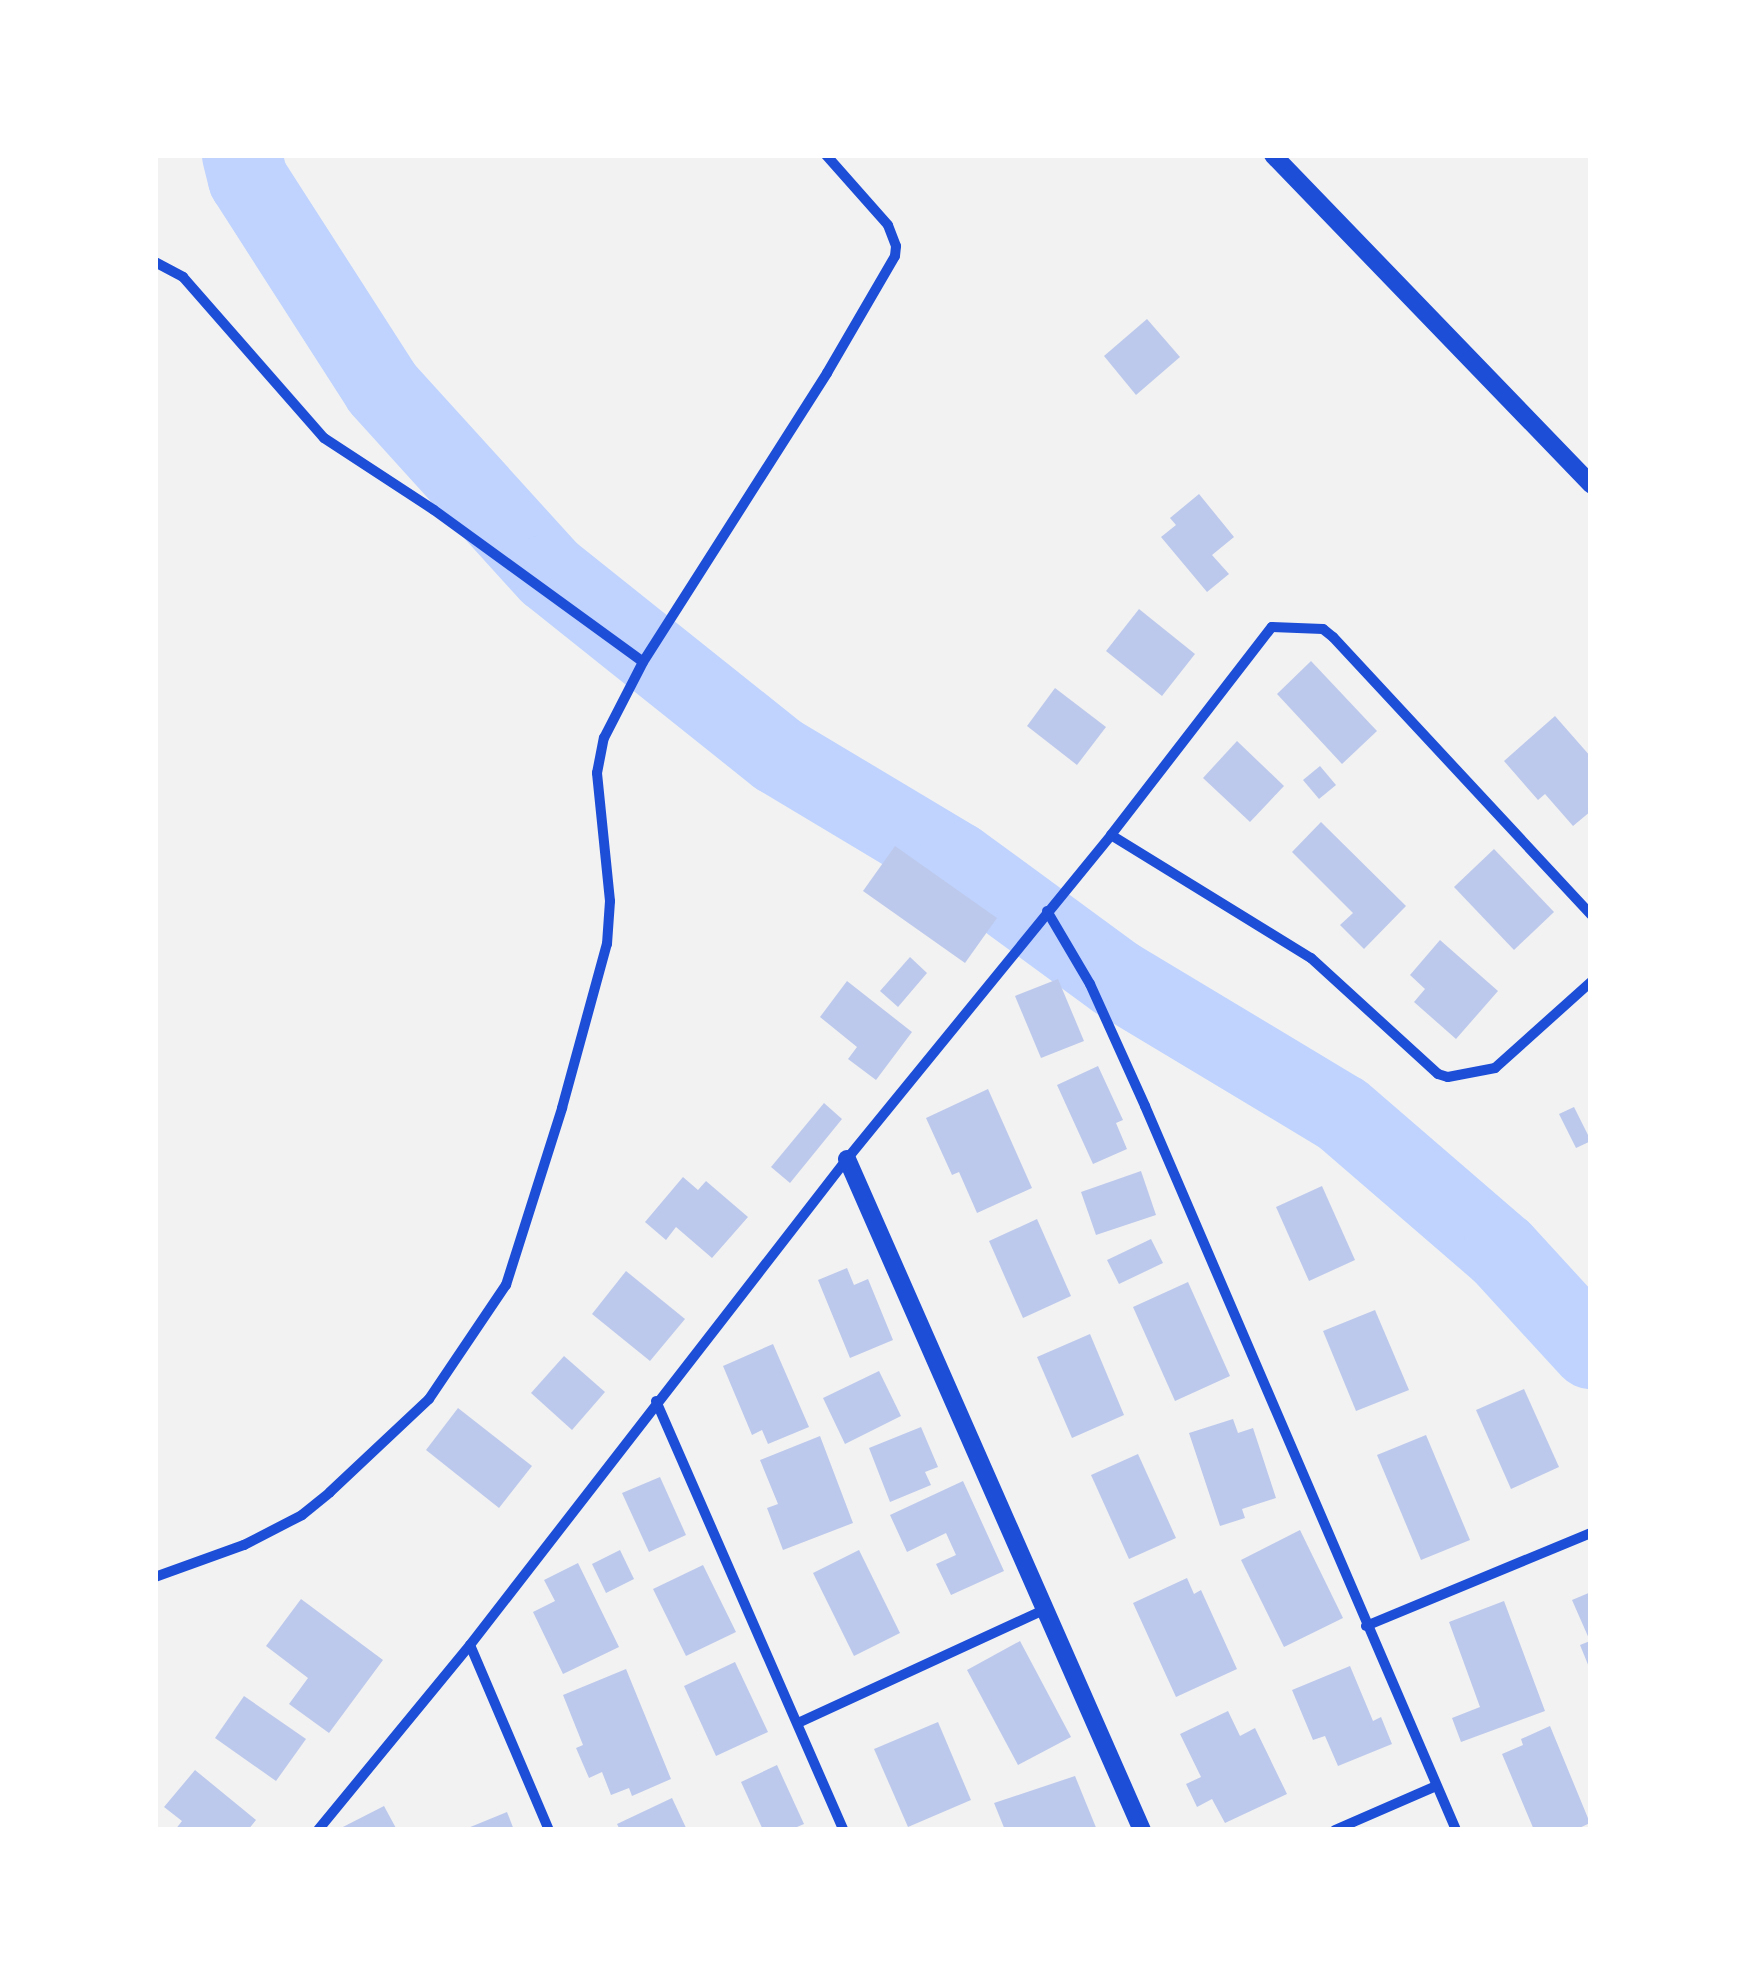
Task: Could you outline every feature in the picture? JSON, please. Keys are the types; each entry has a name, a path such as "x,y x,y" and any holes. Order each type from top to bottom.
{"street":[{"path":"155,1577 244,1545 302,1516 429,1398 496,1303 514,1262 606,944 610,901 597,774 604,738 643,662 892,265 893,234 826,155"},
{"path":"1272,155 1591,484"},
{"path":"155,262 184,277 324,438 434,510 643,662"},
{"path":"318,1830 470,1645 656,1401 1111,835 1272,627 1323,629 1501,814 1591,916"},
{"path":"1111,835 1310,958 1438,1074 1448,1077 1495,1068 1591,982"},
{"path":"1047,911 1090,984 1138,1088 1456,1830"},
{"path":"847,1159 1142,1830"},
{"path":"656,1401 844,1830"},
{"path":"1366,1626 1591,1532"},
{"path":"798,1723 1044,1610"},
{"path":"470,1645 550,1830"},
{"path":"1335,1830 1436,1786"}],"building":[{"path":"1147,319 1180,357 1136,395 1104,356"},
{"path":"1199,494 1234,537 1212,555 1229,574 1207,592 1161,537 1176,525 1170,518"},
{"path":"1139,609 1195,654 1162,696 1106,651"},
{"path":"1311,661 1377,731 1342,764 1277,694"},
{"path":"1055,688 1106,727 1077,765 1027,726"},
{"path":"1555,716 1591,757 1591,811 1573,826 1545,794 1538,800 1504,761"},
{"path":"1237,741 1284,786 1250,822 1203,778"},
{"path":"1320,766 1336,785 1319,799 1303,780"},
{"path":"1321,822 1406,906 1364,949 1340,925 1353,913 1292,852"},
{"path":"895,846 997,918 965,963 863,891"},
{"path":"1494,849 1554,912 1514,950 1454,887"},
{"path":"1440,940 1498,991 1456,1039 1414,1002 1425,989 1410,975"},
{"path":"910,957 927,973 898,1007 880,991"},
{"path":"1058,979 1084,1041 1041,1058 1015,996"},
{"path":"847,981 912,1032 876,1080 848,1059 857,1047 820,1017"},
{"path":"1098,1066 1123,1120 1116,1123 1127,1149 1093,1164 1057,1085"},
{"path":"988,1089 1032,1188 977,1213 959,1172 952,1175 926,1118"},
{"path":"824,1103 842,1119 790,1183 771,1167"},
{"path":"1574,1107 1591,1141 1576,1148 1559,1114"},
{"path":"1141,1171 1156,1215 1096,1235 1081,1192"},
{"path":"683,1177 698,1190 706,1181 748,1217 712,1258 676,1227 666,1240 645,1222"},
{"path":"1322,1186 1355,1260 1309,1281 1276,1207"},
{"path":"1037,1219 1071,1296 1023,1318 989,1241"},
{"path":"1151,1239 1163,1263 1119,1284 1107,1260"},
{"path":"847,1268 854,1285 868,1279 893,1340 850,1358 818,1280"},
{"path":"626,1271 685,1319 650,1361 592,1314"},
{"path":"1188,1282 1230,1376 1175,1401 1133,1307"},
{"path":"1375,1310 1409,1390 1356,1411 1323,1331"},
{"path":"1090,1334 1124,1415 1072,1438 1037,1357"},
{"path":"773,1344 809,1427 768,1444 762,1430 752,1435 723,1366"},
{"path":"564,1356 605,1392 572,1430 531,1393"},
{"path":"879,1371 901,1416 845,1444 823,1398"},
{"path":"1524,1389 1559,1467 1511,1489 1476,1410"},
{"path":"458,1408 532,1466 499,1508 426,1450"},
{"path":"1233,1419 1238,1433 1253,1428 1276,1498 1242,1509 1245,1518 1220,1526 1189,1433"},
{"path":"921,1427 938,1467 925,1472 931,1485 890,1502 869,1448"},
{"path":"1426,1435 1470,1540 1421,1560 1377,1455"},
{"path":"820,1436 853,1523 783,1550 767,1508 778,1504 760,1460"},
{"path":"1138,1454 1176,1538 1129,1559 1091,1475"},
{"path":"660,1477 686,1535 649,1552 622,1493"},
{"path":"963,1481 1004,1571 951,1595 936,1564 956,1555 946,1533 907,1552 890,1515"},
{"path":"1300,1530 1343,1618 1284,1647 1241,1560"},
{"path":"620,1550 634,1579 606,1593 592,1564"},
{"path":"859,1550 900,1633 854,1656 813,1573"},
{"path":"578,1563 619,1647 563,1674 533,1612 555,1601 544,1580"},
{"path":"703,1565 736,1632 686,1656 653,1589"},
{"path":"1187,1578 1194,1594 1201,1590 1237,1669 1176,1697 1133,1603"},
{"path":"1591,1592 1591,1672 1580,1645 1590,1641 1572,1600"},
{"path":"301,1599 383,1660 329,1733 289,1704 308,1678 266,1646"},
{"path":"1504,1601 1545,1711 1461,1742 1452,1718 1480,1707 1449,1622"},
{"path":"1020,1641 1071,1737 1018,1765 967,1670"},
{"path":"735,1662 768,1732 716,1756 684,1686"},
{"path":"1350,1666 1373,1721 1381,1717 1392,1744 1338,1766 1325,1736 1313,1740 1292,1690"},
{"path":"626,1669 671,1779 632,1796 629,1788 611,1795 602,1772 589,1778 576,1748 583,1745 563,1695"},
{"path":"244,1696 306,1739 276,1781 215,1738"},
{"path":"1228,1711 1240,1736 1255,1728 1287,1794 1225,1823 1212,1799 1197,1807 1186,1784 1201,1777 1180,1734"},
{"path":"938,1722 971,1800 908,1827 874,1749"},
{"path":"1550,1726 1590,1823 1575,1830 1534,1830 1502,1754 1523,1745 1521,1739"},
{"path":"777,1765 804,1824 790,1830 763,1830 741,1782"},
{"path":"195,1770 256,1820 248,1830 175,1830 182,1821 164,1807"},
{"path":"1075,1776 1097,1830 1005,1830 994,1803"},
{"path":"672,1798 687,1830 620,1830 617,1824"},
{"path":"384,1806 397,1830 337,1830"},
{"path":"507,1812 514,1830 463,1830"}],"waterway":[{"path":"242,155 248,179 382,388 550,573 778,755 957,862 1117,979 1342,1114 1502,1252 1591,1349"}]}
